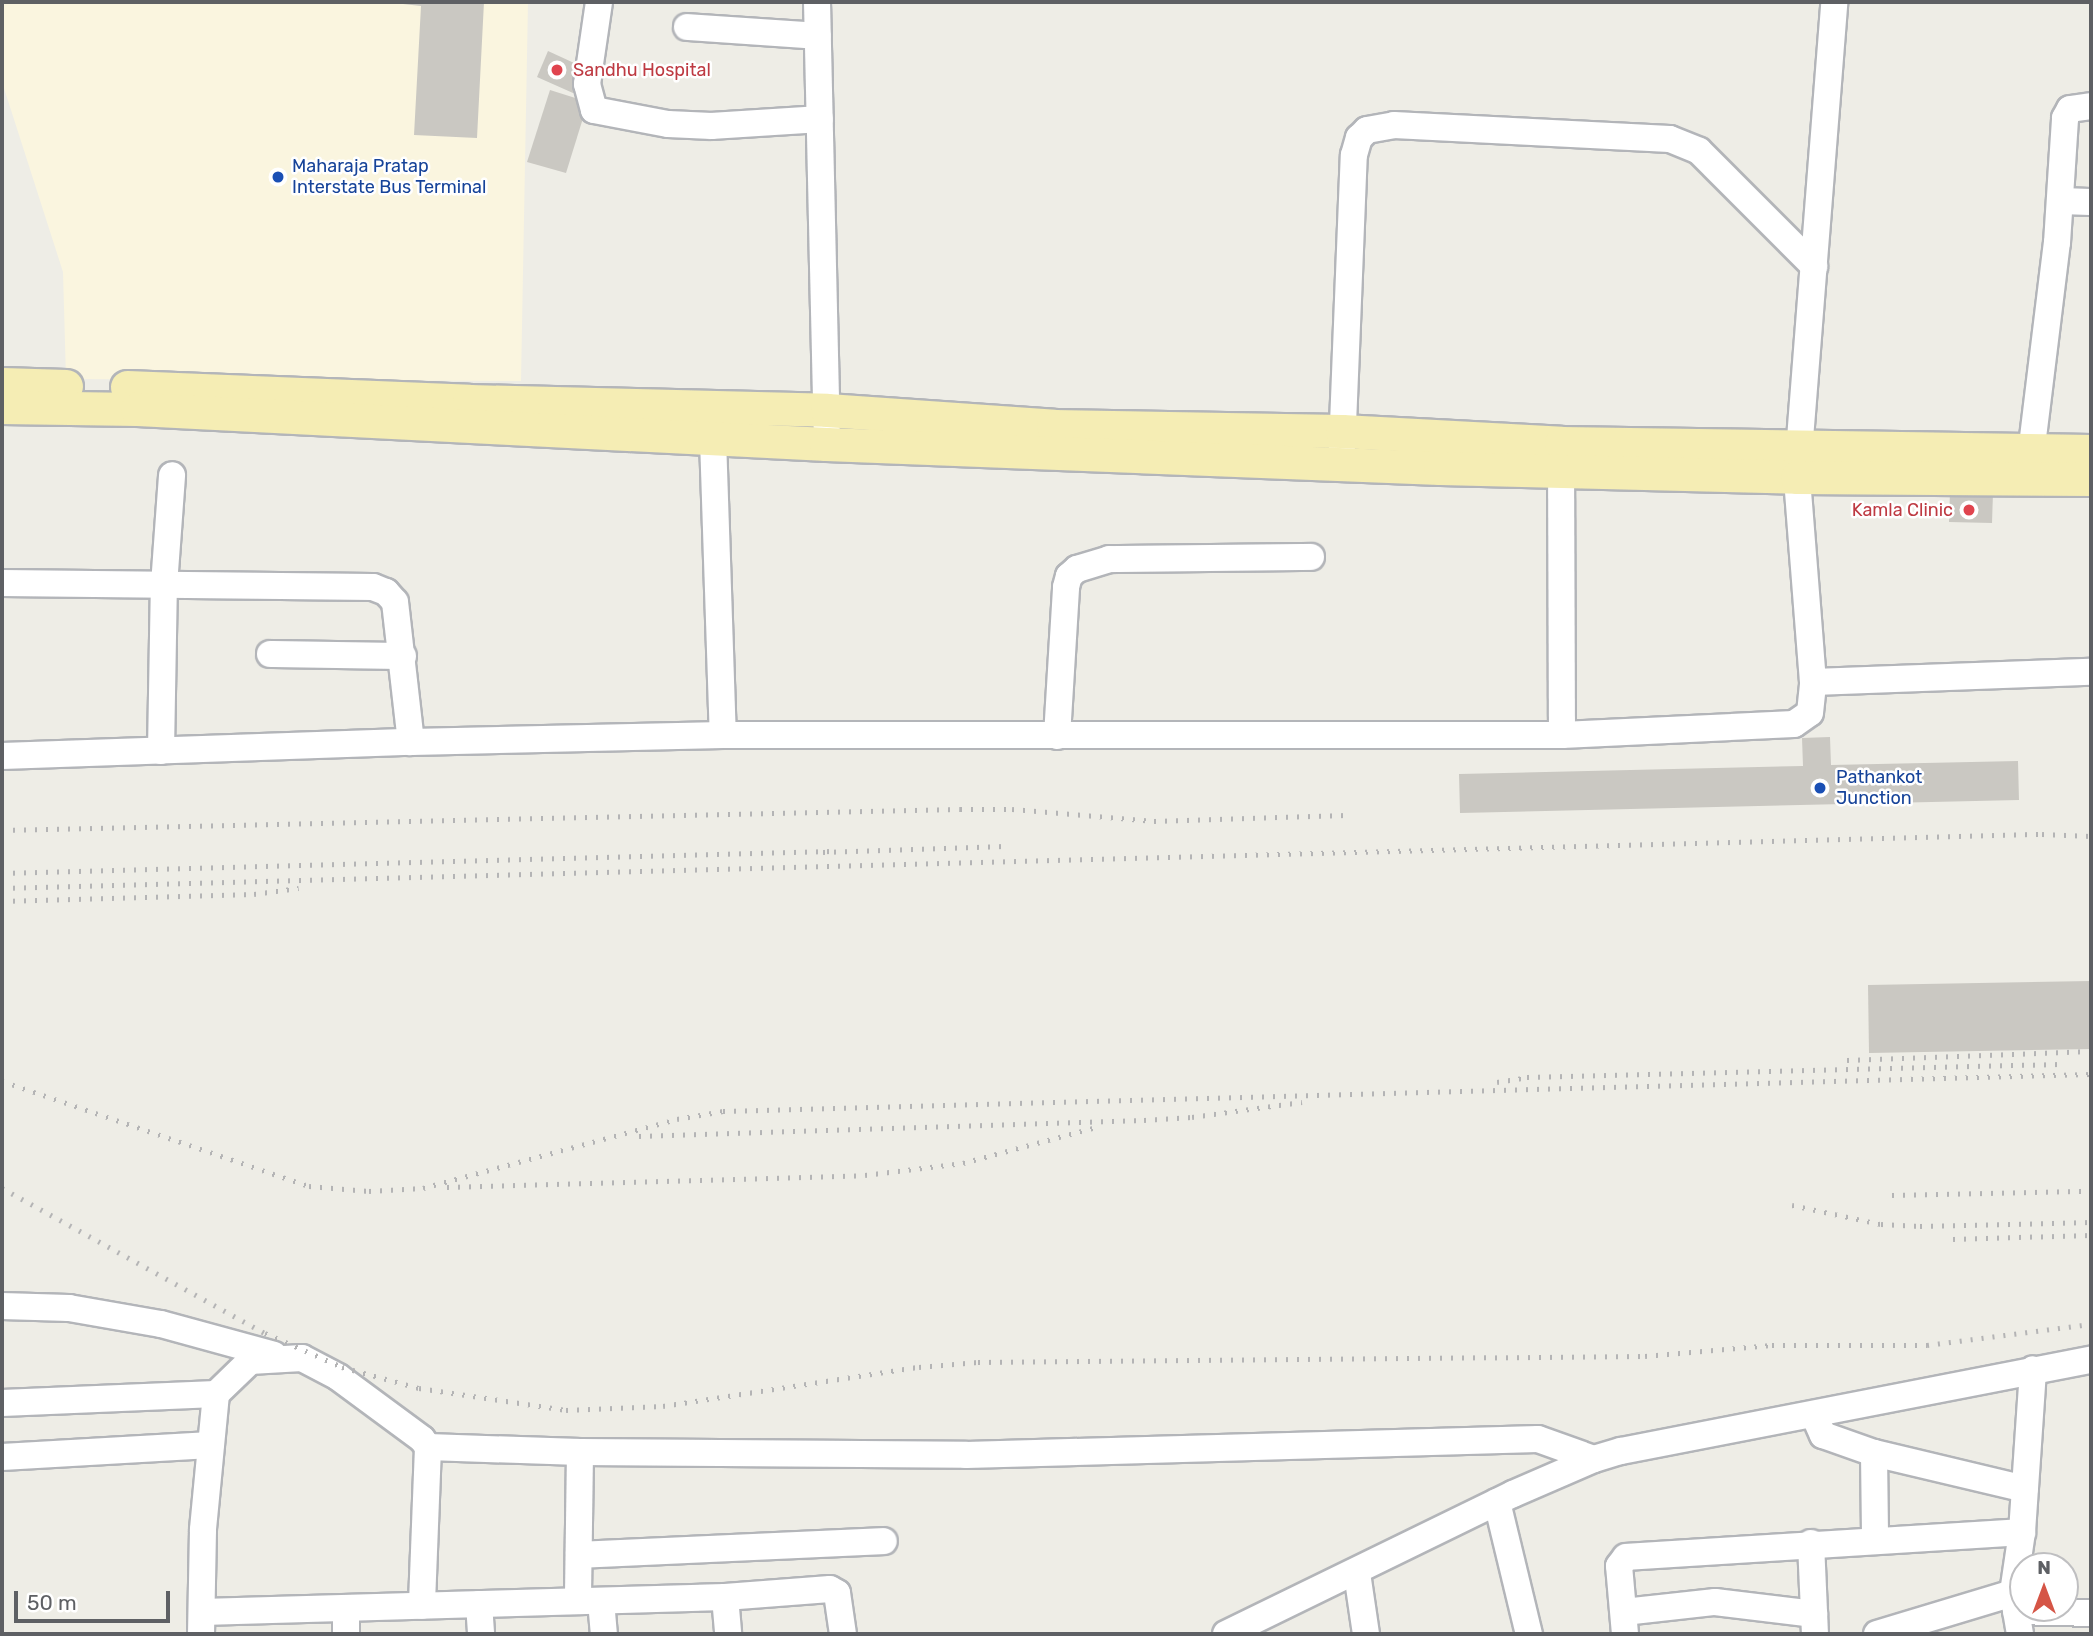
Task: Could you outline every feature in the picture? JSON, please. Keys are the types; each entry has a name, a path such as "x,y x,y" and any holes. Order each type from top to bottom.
{"main road":[{"path":"2,383 207,388 470,401 827,410 1342,447 1561,457 2030,466 2091,479"},
{"path":"2,407 137,409 826,444 1342,447"},
{"path":"2030,466 2091,451"}],"street":[{"path":"599,2 587,84 594,110 668,124 712,126 820,119"},
{"path":"817,2 826,444"},
{"path":"2,756 411,741 723,735 1562,735 1794,723 1810,713 1813,682 1798,461 1834,2"},
{"path":"687,27 818,36"},
{"path":"2030,466 2061,201 2066,111 2077,106 2091,106"},
{"path":"1342,447 1354,155 1359,138 1367,130 1378,126 1670,139 1699,151 1814,266"},
{"path":"2061,201 2091,202"},
{"path":"713,439 723,735"},
{"path":"1561,457 1562,735"},
{"path":"161,751 164,585 172,475"},
{"path":"1057,736 1066,587 1069,576 1077,569 1109,559 1311,557"},
{"path":"2,583 373,587 386,592 395,602 411,741"},
{"path":"270,654 403,656"},
{"path":"1813,682 2091,672"},
{"path":"2,1306 69,1308 161,1324 283,1358"},
{"path":"422,1606 428,1447 422,1438 338,1377 302,1358 250,1361 216,1394 203,1530 202,1623 346,1621 422,1606 725,1597 830,1589 837,1593 843,1634"},
{"path":"1226,1634 1497,1502 1594,1459 1620,1451 1814,1415 2033,1369 2091,1360"},
{"path":"2021,1552 2033,1369"},
{"path":"2,1403 216,1394"},
{"path":"1814,1415 1823,1435 1874,1453 2025,1489"},
{"path":"428,1447 580,1452 966,1455 1538,1439 1594,1459"},
{"path":"2,1457 211,1445"},
{"path":"580,1452 579,1555 589,1601 604,1634"},
{"path":"1874,1453 1875,1540"},
{"path":"1497,1502 1529,1634"},
{"path":"1811,1544 1814,1624 1715,1602 1625,1623 1619,1566 1626,1557 1811,1544 2022,1532"},
{"path":"579,1555 884,1541"},
{"path":"1356,1573 1366,1634"},
{"path":"725,1597 727,1634"},
{"path":"479,1604 481,1634"},
{"path":"1877,1634 2009,1614"}],"shaded area":[{"name":"Maharaja Pratap Interstate Bus Terminal","path":"2,2 528,2 521,381 66,379 63,272 2,82"}],"building":[{"path":"385,2 484,2 477,138 414,135 421,6"},
{"path":"548,51 585,68 573,93 537,77"},
{"path":"550,90 588,102 566,173 527,162"},
{"path":"1950,492 1993,493 1992,523 1949,522"},
{"path":"1830,737 1831,765 2018,761 2019,800 1460,813 1459,774 1803,766 1802,738"},
{"path":"2091,981 2091,1049 1869,1053 1868,985"}],"railway":[{"path":"2,830 960,809 1012,809 1154,821 1347,815"},
{"path":"2,888 2042,834 2091,836"},
{"path":"823,852 1005,846"},
{"path":"2,873 833,851"},
{"path":"2,901 254,894 299,888"},
{"path":"1847,1060 2091,1051"},
{"path":"1497,1082 1527,1077 2060,1064"},
{"path":"2,1081 309,1186 369,1191 423,1188 677,1119 723,1111 2091,1074"},
{"path":"639,1136 1144,1120 1192,1117 1302,1102"},
{"path":"447,1187 865,1175 963,1163 1093,1128"},
{"path":"2,1188 265,1333 342,1367 419,1388 566,1410 663,1406 919,1367 978,1362 1645,1356 1772,1345 1927,1345 2091,1324"},
{"path":"1892,1195 2091,1191"},
{"path":"1792,1205 1881,1224 1920,1226 2091,1222"},
{"path":"1953,1239 2091,1235"}],"place":[{"name":"Sandhu Hospital","path":"557,70"},
{"name":"Maharaja Pratap Interstate Bus Terminal","path":"278,177"},
{"name":"Kamla Clinic","path":"1969,510"},
{"name":"Pathankot Junction","path":"1820,788"}]}
